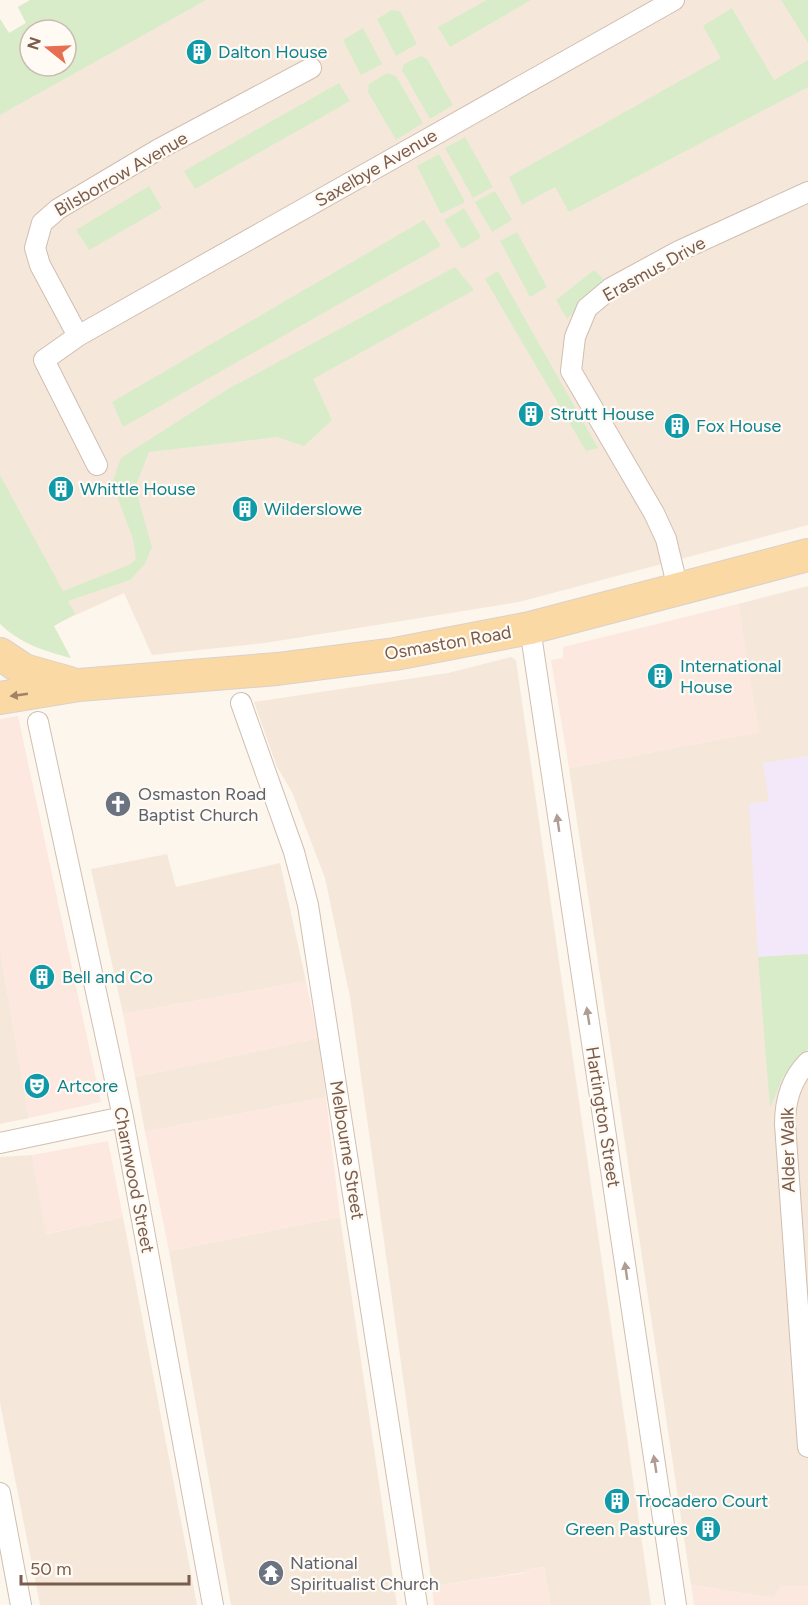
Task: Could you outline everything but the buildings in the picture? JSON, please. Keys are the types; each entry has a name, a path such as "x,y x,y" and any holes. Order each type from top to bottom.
{"main road":[{"name":"Osmaston Road","path":"0,698 79,685 315,665 395,654 530,628 808,555"},
{"name":"Osmaston Road","path":"0,654 24,670 79,685"}],"street":[{"name":"Saxelbye Avenue","path":"97,465 44,360 78,336 674,0"},
{"name":"Bilsborrow Avenue","path":"78,336 40,265 35,248 42,223 58,209 159,149 311,68"},
{"name":"Erasmus Drive","path":"678,589 666,538 654,513 571,371 575,337 587,308 611,288 679,251 808,192"},
{"name":"Hartington Street","path":"530,628 676,1605"},
{"name":"Melbourne Street","path":"241,703 294,852 308,905 417,1605"},
{"name":"Charnwood Street","path":"38,722 123,1118 213,1605"},
{"name":"Alder Walk","path":"808,1062 796,1079 785,1106 792,1244 808,1447"},
{"path":"0,1143 123,1118"},
{"path":"0,1493 21,1605"}],"shaded area":[{"path":"30,0 808,0 808,525 519,602 265,643 152,655 124,593 54,625 0,519 0,19 9,33 18,28 18,78 78,78 78,18 24,18 18,7"},
{"path":"808,586 808,1586 799,1587 773,1598 691,1585 569,768 758,732 738,604"},
{"path":"738,604 759,732 569,768 551,660 563,658 563,647"},
{"path":"511,657 516,660 651,1605 550,1605 544,1567 525,1570 526,1572 432,1586 350,997 325,878 292,792 277,767 254,702 448,673"},
{"path":"18,716 101,1102 29,1118 0,949 0,719"},
{"path":"808,756 808,954 758,957 749,804 769,801 763,763"},
{"path":"167,854 176,887 280,863 306,981 123,1014 91,869"},
{"path":"0,949 29,1118 0,1124"},
{"path":"306,981 318,1038 135,1077 123,1014"},
{"path":"318,1038 326,1097 145,1132 135,1077"},
{"path":"326,1097 340,1217 169,1251 145,1132"},
{"path":"108,1141 123,1217 46,1234 32,1155"},
{"path":"32,1155 47,1234 123,1217 197,1605 40,1605 0,1403 0,1157"},
{"path":"340,1217 397,1605 231,1605 169,1251"},
{"path":"544,1567 550,1605 434,1605 432,1586 525,1573 525,1570"},
{"path":"691,1585 773,1598 781,1586 808,1586 808,1605 694,1605"}],"green space":[{"path":"30,0 206,0 78,71 78,18 24,18 18,7"},
{"path":"487,0 531,0 450,47 438,27"},
{"path":"781,0 808,0 808,43"},
{"path":"732,8 774,80 808,60 808,87 569,212 555,187 522,205 509,177 721,58 703,26"},
{"path":"392,10 400,11 417,44 396,56 377,19"},
{"path":"0,19 9,33 18,28 18,78 66,78 0,115"},
{"path":"363,28 382,64 361,75 343,40"},
{"path":"421,56 427,59 453,105 430,119 402,70 404,64"},
{"path":"387,73 396,76 423,123 396,140 368,92 369,84"},
{"path":"339,83 350,101 195,189 184,171"},
{"path":"465,137 493,187 473,198 445,148"},
{"path":"439,154 465,202 441,214 417,166"},
{"path":"149,186 162,208 89,250 76,230"},
{"path":"495,191 512,220 492,232 475,202"},
{"path":"464,208 481,237 462,249 444,220"},
{"path":"424,220 441,246 123,427 112,402"},
{"path":"517,232 547,287 530,297 500,241"},
{"path":"455,267 474,290 313,379 332,420 304,446 277,437 149,452 135,487 152,547 145,564 130,580 68,601 75,614 54,626 71,658 33,646 16,637 0,624 0,475 63,591 129,565 136,559 133,539 112,483 121,458 228,389"},
{"path":"594,270 604,280 567,319 556,300"},
{"path":"498,271 598,448 586,451 485,279"},
{"path":"808,954 808,1049 783,1077 770,1108 758,957"}],"place":[{"name":"Dalton House","path":"199,52"},
{"name":"Strutt House","path":"531,414"},
{"name":"Fox House","path":"677,426"},
{"name":"Whittle House","path":"61,489"},
{"name":"Wilderslowe","path":"245,509"},
{"name":"International House","path":"660,676"},
{"name":"Osmaston Road Baptist Church","path":"118,804"},
{"name":"Bell and Co","path":"42,977"},
{"name":"Artcore","path":"37,1086"},
{"name":"Trocadero Court","path":"617,1501"},
{"name":"Green Pastures","path":"708,1529"},
{"name":"National Spiritualist Church","path":"271,1573"}]}
